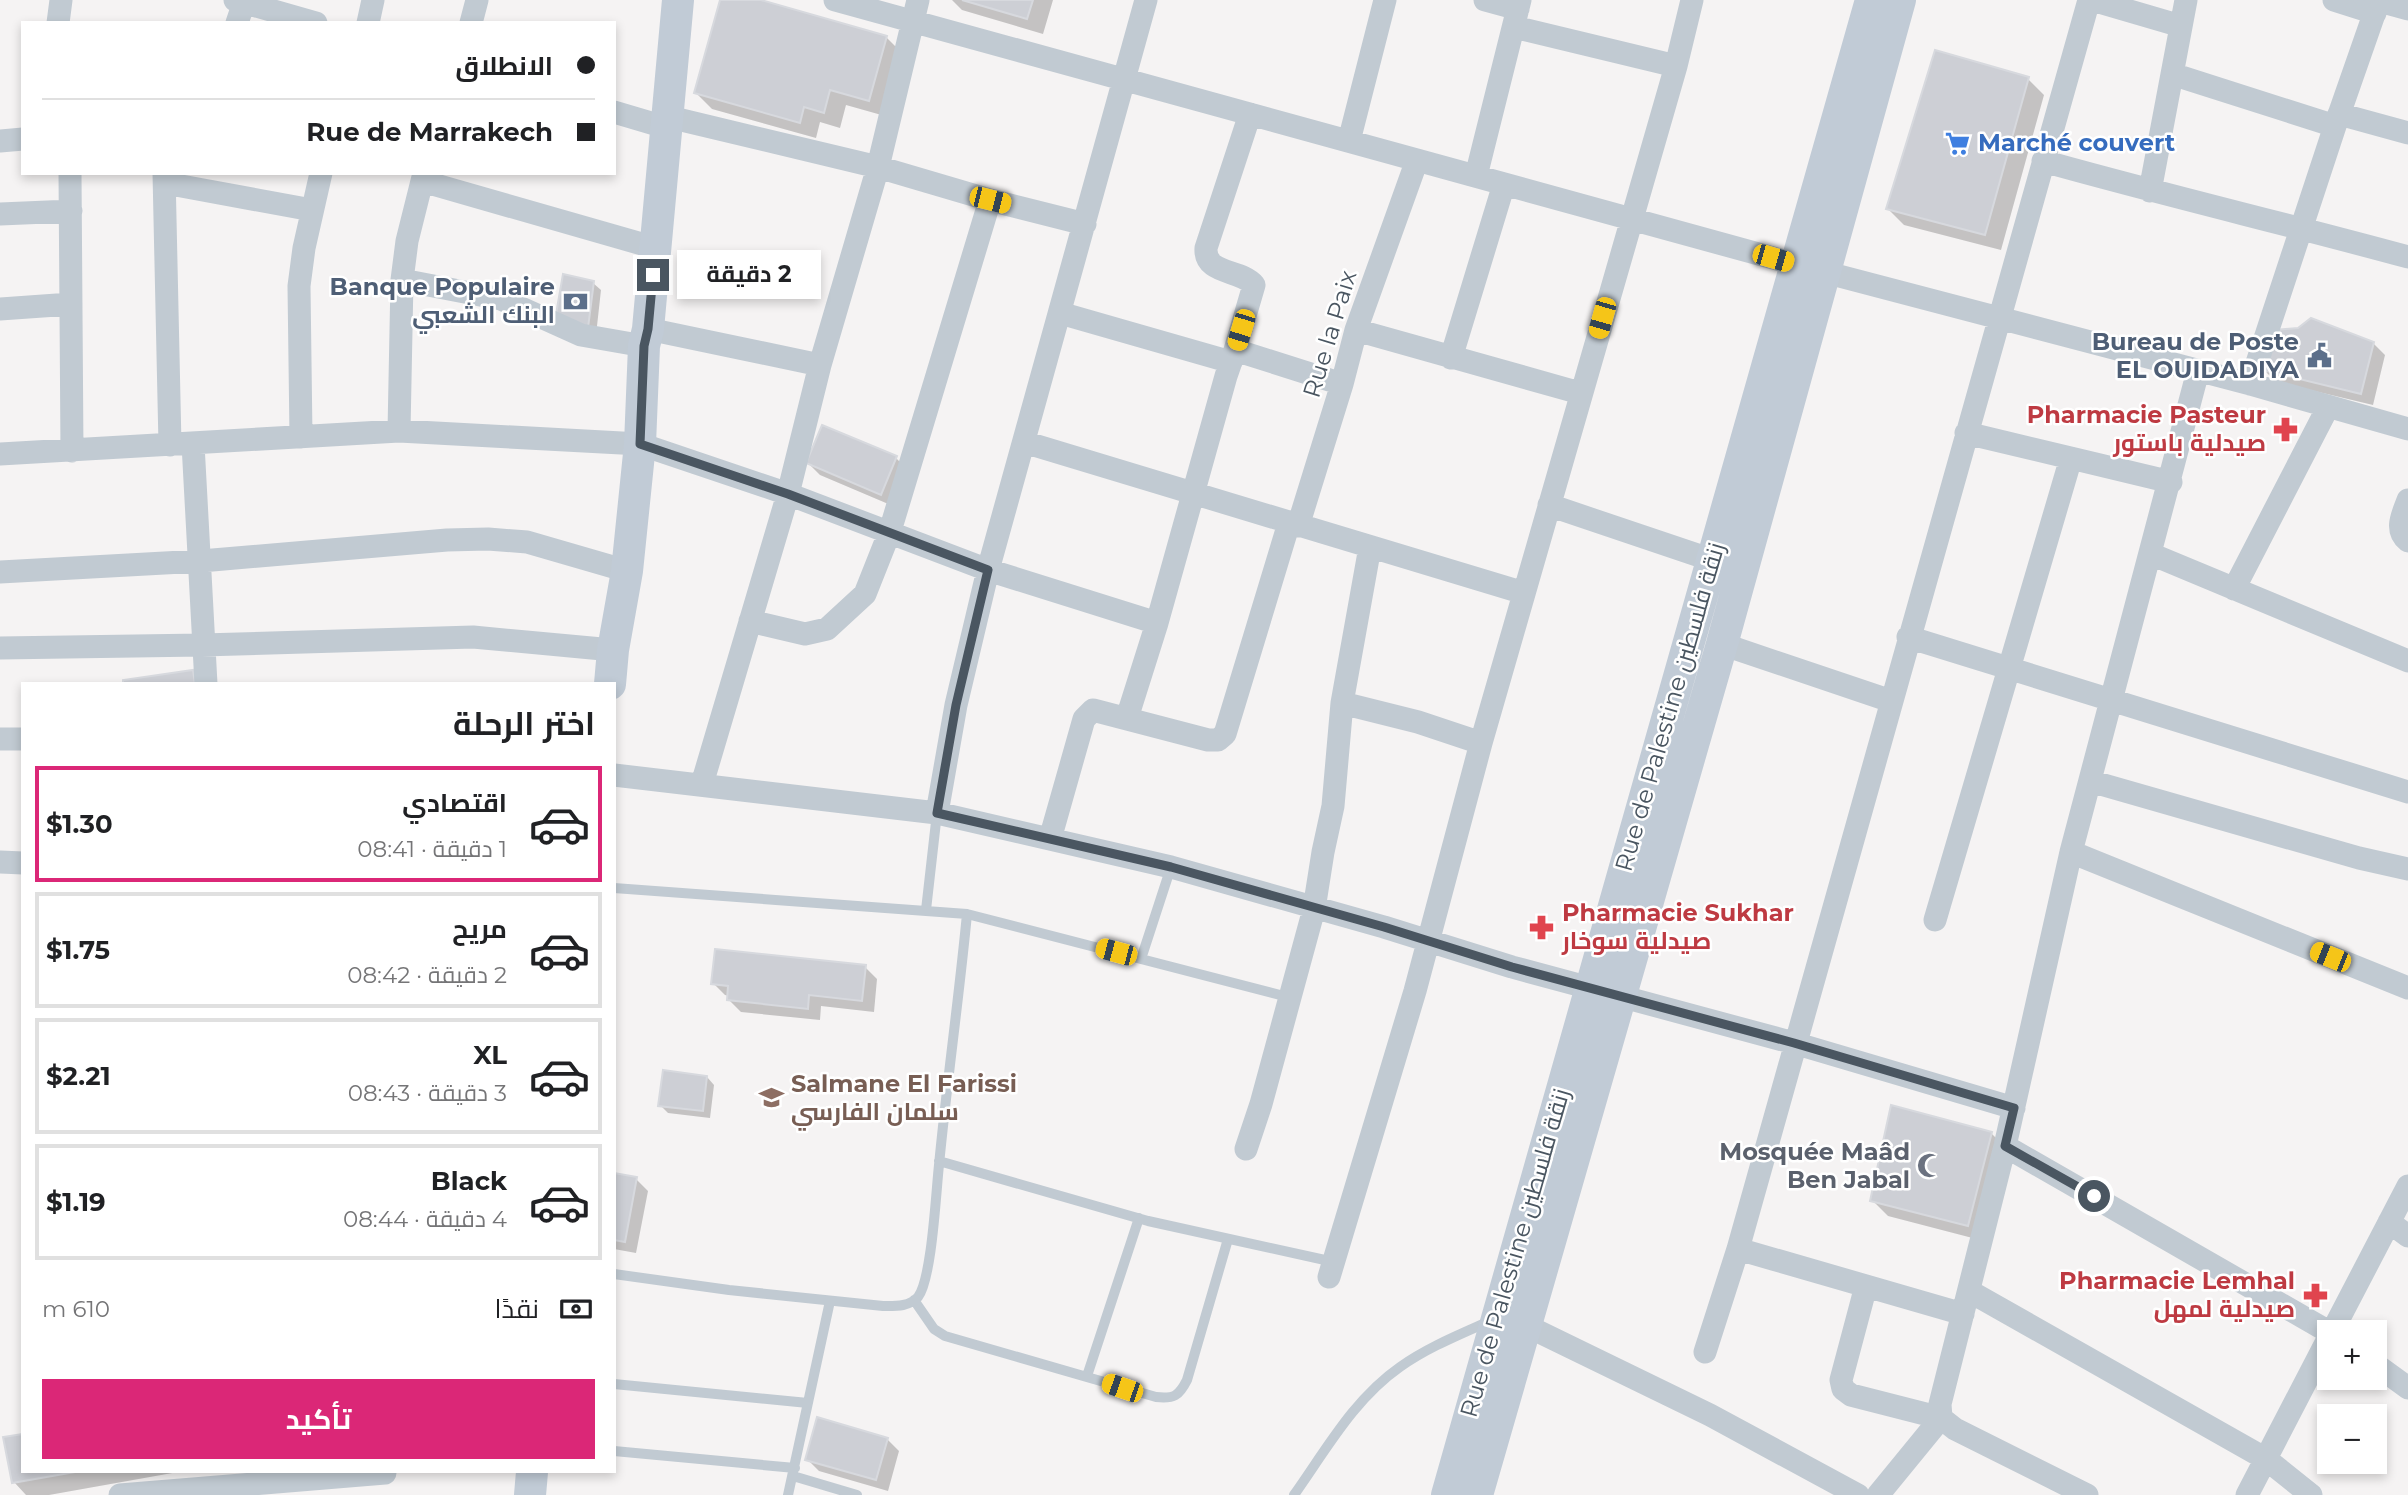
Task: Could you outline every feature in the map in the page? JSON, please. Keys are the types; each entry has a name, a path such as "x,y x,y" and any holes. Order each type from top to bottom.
{"main road":[{"path":"610,682 627,571 640,444 646,337 678,0"},
{"name":"Rue de Palestine زنقة فلسطين","path":"1605,992 1722,643 1871,0"},
{"name":"Rue de Palestine زنقة فلسطين","path":"1447,1495 1511,1321 1605,992 1712,560 1900,0"},
{"name":"Rue de Palestine زنقة فلسطين","path":"1481,1494 1511,1321"},
{"path":"530,1495 532,1473"}],"street":[{"path":"58,21 61,0"},
{"path":"368,21 373,0"},
{"path":"472,21 477,0"},
{"path":"835,0 916,11 1125,80 2408,429"},
{"path":"937,813 956,705 988,570 1146,0"},
{"path":"1349,141 1385,0"},
{"path":"1485,0 1676,66"},
{"path":"1332,1269 1415,991 1481,743 1676,66 1692,0"},
{"path":"1705,1352 1738,1249 2090,0 2181,26"},
{"path":"2150,191 2186,0"},
{"path":"2334,0 2408,9"},
{"path":"2250,384 2378,4"},
{"path":"239,8 306,21"},
{"path":"702,784 788,494 820,365 878,167 916,11"},
{"path":"1476,176 1518,12"},
{"path":"2172,74 2337,120 2408,133"},
{"path":"616,112 878,167 1085,224"},
{"path":"1049,839 1087,714 1099,710 1127,718 1254,285 1248,279 1211,265 1207,260 1206,248 1250,114"},
{"path":"0,141 21,139"},
{"name":"Rue la Paix","path":"1127,718 1208,740 1218,740 1225,734 1342,384 1356,330 1417,160"},
{"path":"2043,160 2150,191 2408,257"},
{"path":"71,175 72,451"},
{"path":"301,437 299,286 321,175"},
{"path":"398,431 402,280 407,241 423,177 656,248"},
{"path":"170,445 164,178 312,210"},
{"path":"1451,358 1504,184"},
{"path":"750,621 805,634 827,629 865,594 890,531 990,200"},
{"path":"0,214 71,211"},
{"path":"402,280 501,299 581,334 646,337 820,365"},
{"path":"0,309 71,304"},
{"path":"1060,313 1342,384"},
{"path":"1356,330 1580,393"},
{"path":"1878,1495 1941,1418 1940,1404 2005,1146 2071,852 2171,482 2198,371"},
{"path":"2234,589 2328,407"},
{"path":"0,454 398,431 640,444 788,494 988,570 1157,623"},
{"path":"1966,433 2171,482"},
{"path":"1024,442 1524,593"},
{"path":"193,444 206,682"},
{"path":"1935,920 2071,458"},
{"path":"2408,500 2399,530 2408,541"},
{"path":"1549,505 1712,560"},
{"path":"0,572 201,561 447,540 488,539 527,542 627,571"},
{"path":"1246,1149 1261,1104 1314,909 1333,806 1342,703 1370,547"},
{"path":"2151,554 2408,661"},
{"path":"0,648 473,637 613,650"},
{"path":"1909,638 2408,792"},
{"path":"1722,643 1891,701"},
{"path":"1342,703 1418,722 1481,743"},
{"path":"0,739 21,739"},
{"path":"616,775 937,813 1171,867 2014,1108"},
{"path":"2090,781 2359,858 2408,869"},
{"path":"2071,852 2408,988"},
{"path":"0,862 21,863"},
{"path":"2005,1146 2317,1324"},
{"path":"2337,1320 2408,1186"},
{"path":"2389,1222 2408,1236"},
{"path":"1738,1249 1963,1314"},
{"path":"1866,1286 1841,1380 1843,1390 1851,1395 1941,1418 1955,1429 2087,1495"},
{"path":"1969,1291 2266,1459 2311,1495"},
{"path":"1511,1321 1710,1415 1858,1495"},
{"path":"2247,1495 2317,1360"},
{"path":"2387,1373 2408,1388"},
{"path":"120,1495 383,1480"}],"lane":[{"path":"926,910 937,813"},
{"path":"1140,959 1171,867"},
{"path":"616,888 967,914 1288,997"},
{"path":"616,1274 830,1301 898,1306 914,1300 922,1288 927,1266 958,1017 967,914"},
{"path":"939,1161 1332,1269"},
{"path":"1087,1376 1139,1218"},
{"path":"914,1300 934,1329 946,1336 1156,1398 1173,1398 1180,1393 1187,1380 1228,1240"},
{"path":"789,1495 830,1301"},
{"path":"1294,1495 1345,1420 1380,1382 1402,1365 1511,1321"},
{"path":"616,1384 808,1403"},
{"path":"616,1451 794,1472 857,1495"}],"building":[{"path":"720,0 761,0 887,36 869,101 830,90 824,113 804,107 800,123 694,93"},
{"path":"962,0 1033,0 1027,19"},
{"name":"Marché couvert","path":"1935,50 2029,77 1985,235 1886,209"},
{"name":"Banque Populaire البنك الشعبي","path":"563,274 594,281 588,328 555,320"},
{"name":"Bureau de Poste EL OUIDADIYA","path":"2311,318 2374,342 2361,394 2262,370 2275,330 2298,328"},
{"path":"822,425 897,456 881,495 806,463"},
{"path":"193,670 195,682 123,682"},
{"path":"715,949 866,965 862,1001 809,995 808,1009 727,1000 728,986 711,984"},
{"path":"663,1070 707,1076 703,1111 658,1106"},
{"name":"Mosquée Maâd Ben Jabal","path":"1891,1105 1992,1132 1968,1226 1870,1201"},
{"path":"616,1173 637,1177 625,1242 616,1240"},
{"path":"817,1417 888,1438 876,1480 805,1460"},
{"path":"21,1434 21,1473 69,1473 12,1483 3,1437"}],"place":[{"name":"Marché couvert","path":"1958,143"},
{"name":"Banque Populaire البنك الشعبي","path":"575,301"},
{"name":"Bureau de Poste EL OUIDADIYA","path":"2319,356"},
{"name":"Pharmacie Pasteur صيدلية باستور","path":"2286,429"},
{"name":"Pharmacie Sukhar صيدلية سوخار","path":"1542,927"},
{"name":"Salmane El Farissi سلمان الفارسي","path":"771,1098"},
{"name":"Mosquée Maâd Ben Jabal","path":"1930,1166"},
{"name":"Pharmacie Lemhal صيدلية لمهل","path":"2315,1295"}],"route":[{"path":"653,275 644,346 640,444 788,494 988,570 956,705 937,813 1171,867 1384,927 1512,967 1794,1043 2014,1108 2005,1146 2094,1196"}]}
